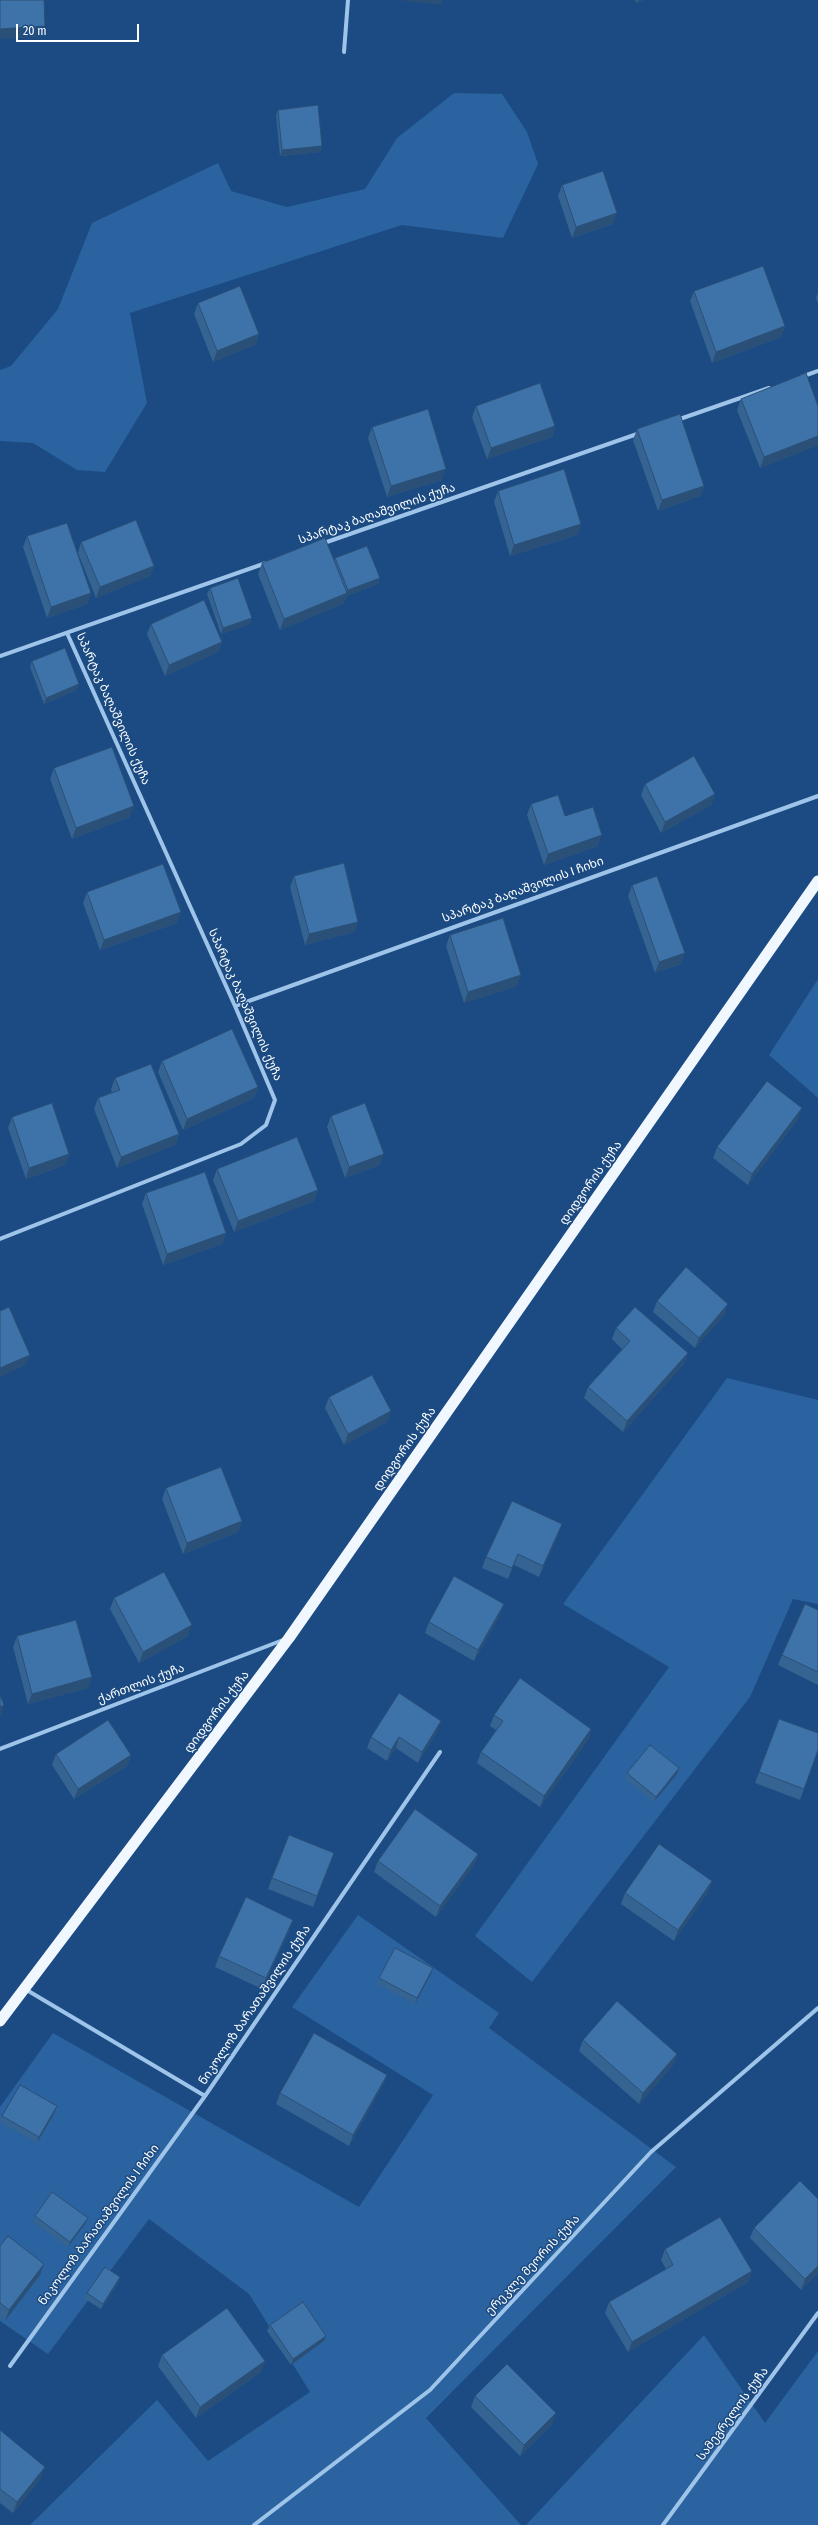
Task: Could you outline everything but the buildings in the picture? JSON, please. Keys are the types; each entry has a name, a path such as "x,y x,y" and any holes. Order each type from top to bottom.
{"highway":[{"name":"დიდგორის ქუჩა","path":"0,2021 290,1638 818,881"}],"street":[{"path":"344,52 348,0"},
{"path":"796,379 818,371"},
{"path":"668,423 773,387"},
{"name":"სპარტაკ ბაღაშვილის ქუჩა","path":"315,546 645,431"},
{"name":"სპარტაკ ბაღაშვილის ქუჩა","path":"0,1240 240,1144 266,1125 275,1100 235,1006 67,632 270,562"},
{"path":"0,656 67,632"},
{"name":"სპარტაკ ბაღაშვილის I ჩიხი","path":"235,1006 818,796"},
{"name":"ქართლის ქუჩა","path":"0,1749 290,1638"},
{"name":"ნიკოლოზ ბარათაშვილის ქუჩა","path":"24,1988 205,2096 440,1752"},
{"name":"ერეკლე მეორის ქუჩა","path":"254,2525 430,2390 651,2152 818,2008"},
{"name":"ნიკოლოზ ბარათაშვილის I ჩიხი","path":"10,2366 205,2096"},
{"name":"სამეგრელოს ქუჩა","path":"663,2525 818,2313"}],"shaded area":[{"path":"454,93 502,94 527,132 538,164 503,238 402,225 130,313 147,403 105,472 77,470 33,443 0,441 0,370 11,366 58,309 92,223 218,163 231,191 287,207 365,189 397,138"},
{"path":"818,979 818,1098 769,1055"},
{"path":"727,1378 818,1400 818,1604 793,1599 750,1697 532,1982 475,1936 669,1667 563,1604"},
{"path":"358,1915 499,2013 489,2028 676,2167 426,2418 521,2525 30,2525 157,2400 208,2461 310,2392 249,2294 149,2219 48,2354 0,2321 0,2107 53,2033 359,2207 433,2095 292,2007"},
{"path":"704,2335 765,2423 818,2351 818,2525 526,2525"}]}
